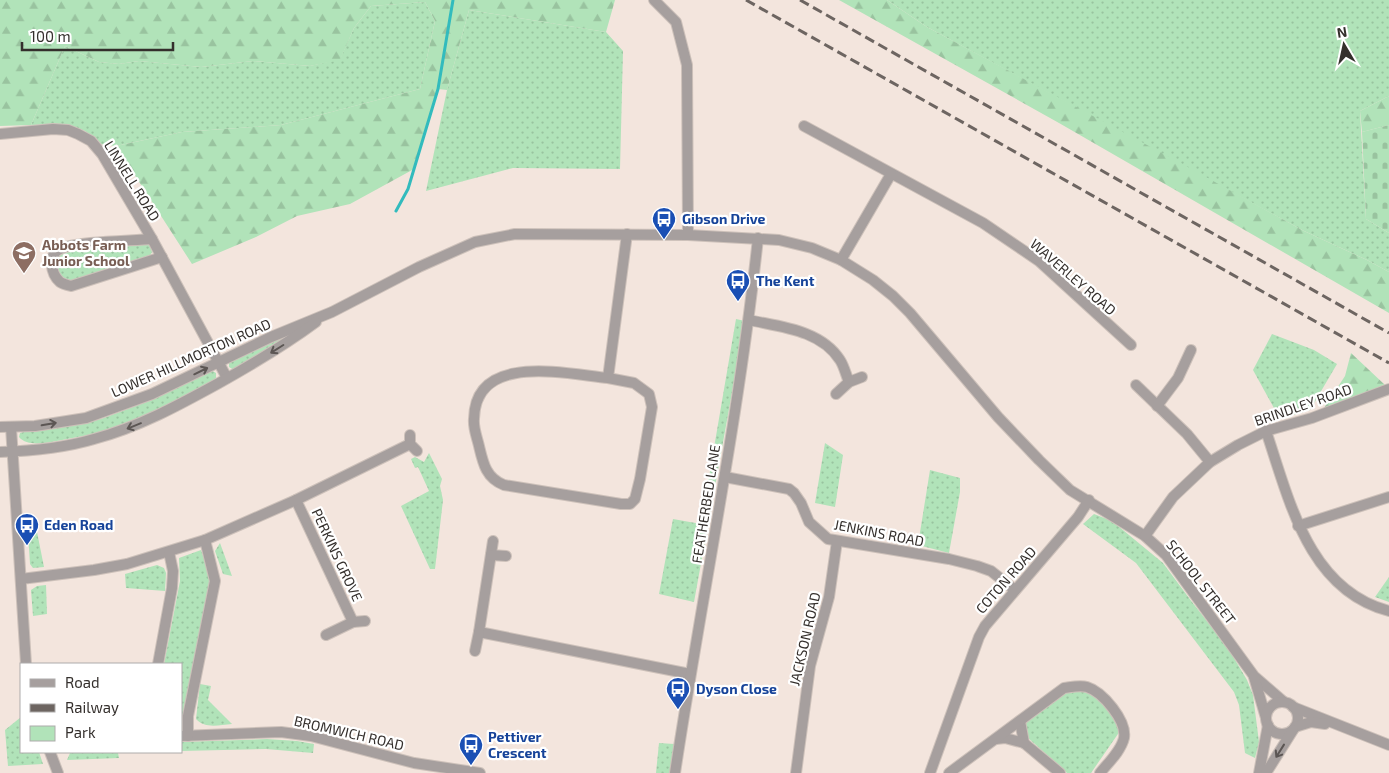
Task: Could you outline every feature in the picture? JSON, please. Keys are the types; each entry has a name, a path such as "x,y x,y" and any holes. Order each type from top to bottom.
{"street":[{"path":"654,0 676,22 687,65 688,235 779,240 812,248 841,260 874,280 910,313 998,417 1032,453 1070,490 1089,500"},
{"name":"WAVERLEY ROAD","path":"804,126 983,223 1039,262 1131,345"},
{"name":"LINNELL ROAD","path":"0,134 53,129 73,132 91,141 102,154 152,239 227,378"},
{"path":"841,260 891,174"},
{"name":"LOWER HILLMORTON ROAD","path":"0,427 35,426 86,418 152,394 271,337 332,312 475,242 515,234 688,235"},
{"path":"608,378 627,234"},
{"name":"FEATHERBED LANE","path":"675,773 690,674 704,605 725,477 749,320 758,238"},
{"name":"LINNELL ROAD","path":"152,239 82,245 57,250 52,261 53,272 62,284 71,286 162,257"},
{"name":"LOWER HILLMORTON ROAD","path":"0,452 67,446 127,428 172,409 263,358 332,312"},
{"path":"749,320 804,332 824,343 840,360 849,382"},
{"path":"1157,406 1178,378 1191,350"},
{"path":"523,371 608,378 634,384 649,394 652,406 635,500 630,504 621,504 504,485 496,482 489,475 484,467 473,421 478,399 486,388 506,375 523,371"},
{"path":"836,394 849,382 862,377"},
{"path":"1136,385 1187,434 1210,462"},
{"name":"BRINDLEY ROAD","path":"1145,536 1173,497 1210,462 1238,445 1266,431 1312,418 1389,389"},
{"path":"11,427 26,663"},
{"path":"1266,431 1298,526 1314,556 1346,589 1366,602 1389,611"},
{"path":"21,579 127,564 205,540 296,500 412,444"},
{"name":"JENKINS ROAD","path":"725,477 789,489 801,503 809,522 828,539 977,566 991,571 1015,590"},
{"path":"1298,526 1389,497"},
{"name":"PERKINS GROVE","path":"296,500 353,622"},
{"name":"SCHOOL STREET","path":"1089,500 1145,536 1166,555 1254,676 1289,704 1339,726"},
{"name":"COTON ROAD","path":"930,773 979,637 985,626 1078,517 1089,500"},
{"path":"185,736 215,581 205,540"},
{"path":"475,652 493,541"},
{"name":"JACKSON ROAD","path":"796,773 810,666 829,597 837,541"},
{"path":"158,663 172,588 173,571 169,552"},
{"path":"491,555 506,556"},
{"name":"PERKINS GROVE","path":"326,635 353,622 365,621"},
{"path":"479,632 690,674"},
{"name":"SCHOOL STREET","path":"1254,676 1267,722 1259,773"},
{"path":"949,773 1064,688 1080,686 1089,688 1097,693 1119,715 1124,735 1114,755 1100,773"},
{"path":"1266,773 1294,728 1298,714 1289,704 1275,704 1267,715 1267,722 1271,729 1280,734 1285,734 1294,728 1311,722 1339,726 1389,745"},
{"path":"1020,721 1024,743"},
{"name":"BROMWICH ROAD","path":"185,736 281,732 311,736 414,768 480,773"},
{"path":"996,739 1005,738 1024,743 1060,773"},
{"path":"54,753 58,773"}],"green space":[{"path":"0,0 615,0 606,32 469,10 447,90 438,89 414,169 350,204 297,216 256,237 192,264 116,146 182,132 281,125 420,89 435,21 425,2 371,6 354,28 340,60 310,66 253,61 201,67 139,61 119,64 99,62 65,46 31,125 0,126"},
{"path":"839,0 887,0 927,27 1304,231 1389,272 1389,313 1059,123"},
{"path":"887,0 1389,0 1389,96 1360,111 1366,219 1389,233 1389,272 1304,231 927,27"},
{"path":"425,2 435,21 420,89 281,125 182,132 116,146 100,144 85,131 64,124 31,125 65,46 99,62 119,64 139,61 201,67 253,61 310,66 340,59 354,28 371,6"},
{"path":"469,10 606,32 623,51 620,169 513,168 426,191 447,90"},
{"path":"1389,96 1389,125 1362,132 1360,111"},
{"path":"1389,125 1389,233 1366,219 1362,132"},
{"path":"146,243 150,246 152,252 150,256 71,282 63,278 57,270 56,258 63,254 98,246"},
{"path":"736,319 745,321 694,602 659,594 673,519 701,524"},
{"path":"296,330 270,349 234,370 229,367 229,363"},
{"path":"1272,334 1314,350 1337,364 1310,410 1280,419 1253,370"},
{"path":"1351,353 1385,385 1324,408 1345,376"},
{"path":"211,370 216,373 216,378 211,382 159,410 104,432 45,443 28,442 19,437 20,433 27,431 101,419 149,401"},
{"path":"825,443 843,455 835,507 815,503"},
{"path":"429,453 442,479 440,486 443,500 435,569 430,569 401,506 429,491 418,467 415,468 411,459 415,457 424,462"},
{"path":"930,470 960,478 960,492 949,553 918,545"},
{"path":"1094,514 1112,521 1163,563 1228,648 1247,680 1253,695 1259,742 1255,758 1245,753 1239,705 1234,692 1136,563 1083,524"},
{"path":"37,532 44,567 33,568 30,564 28,533"},
{"path":"220,543 232,576 223,574 215,551"},
{"path":"201,550 211,579 182,720 182,663 164,663 180,581 179,558"},
{"path":"157,565 164,568 166,573 165,591 126,588 125,574"},
{"path":"1389,577 1389,602 1375,597"},
{"path":"46,585 47,614 33,616 31,590 37,586"},
{"path":"200,684 211,686 208,700 232,724 208,725 196,719"},
{"path":"1067,691 1090,691 1114,715 1120,731 1091,773 1067,773 1026,736 1025,722"},
{"path":"20,718 20,753 39,753 43,764 8,766 5,730"},
{"path":"267,739 314,744 313,753 266,749 182,751 182,742"},
{"path":"659,743 674,744 671,773 656,773"},
{"path":"70,753 118,753 119,758 67,760"}],"waterway":[{"path":"396,211 408,189 438,89 453,0"}],"railway":[{"path":"746,0 1389,363"},
{"path":"800,0 1389,333"}],"place":[{"name":"Gibson Drive","path":"664,240"},
{"name":"Abbots Farm Junior School","path":"24,274"},
{"name":"The Kent","path":"738,302"},
{"name":"Eden Road","path":"27,546"},
{"name":"Dyson Close","path":"678,710"},
{"name":"Pettiver Crescent","path":"471,766"}]}
